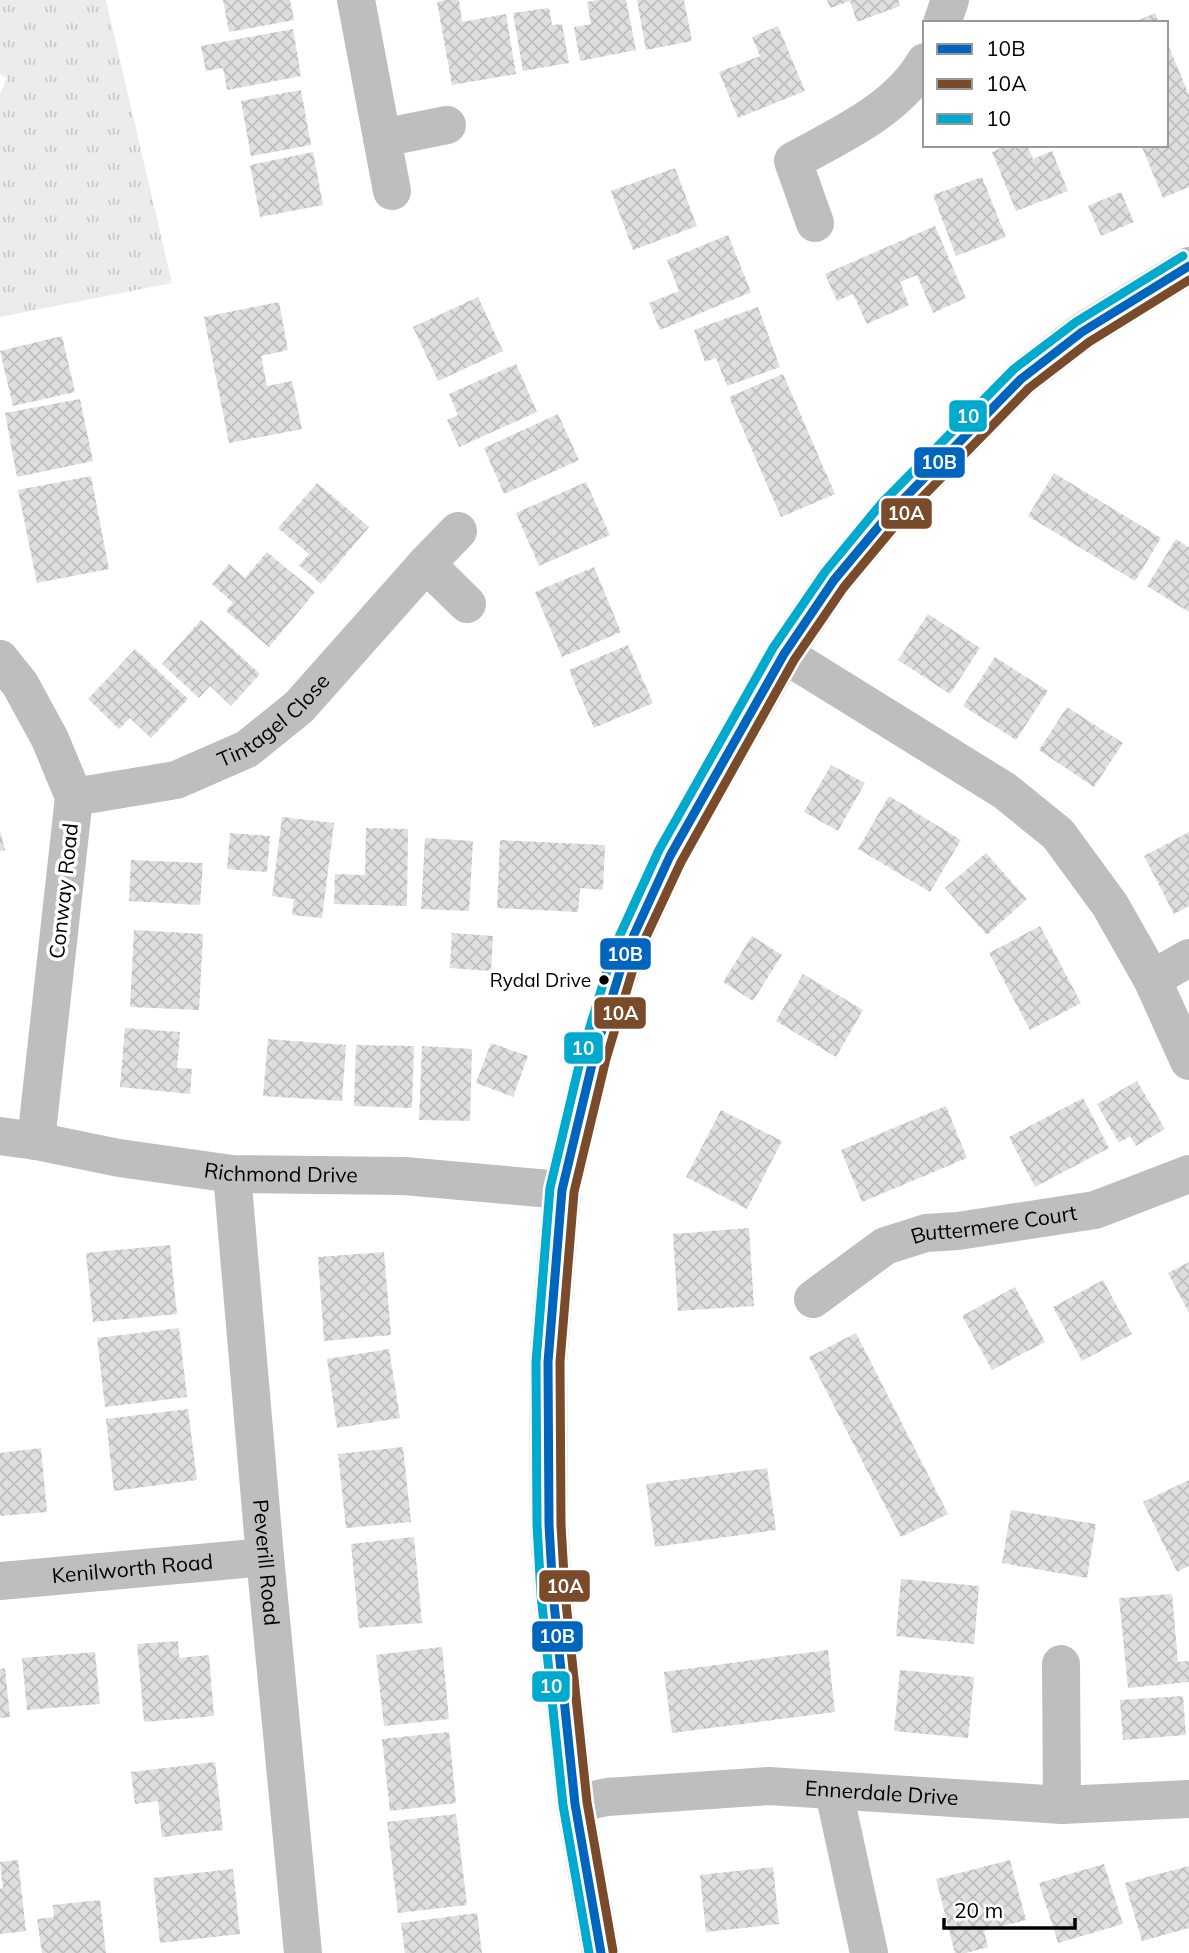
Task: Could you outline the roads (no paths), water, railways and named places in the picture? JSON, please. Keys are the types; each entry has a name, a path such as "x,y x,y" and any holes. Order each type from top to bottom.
{"street":[{"path":"356,0 392,191"},
{"path":"943,21 950,0"},
{"path":"815,223 793,161 859,125 900,93 923,64"},
{"path":"382,138 447,125"},
{"path":"601,1953 575,1804 553,1594 549,1525 548,1362 562,1190 594,1056 626,952 670,856 784,654 834,580 890,513 1021,379 1082,332 1189,266"},
{"name":"Tintagel Close","path":"74,797 176,780 247,749 299,707 458,531"},
{"path":"426,564 467,604"},
{"path":"784,654 940,749 1032,812 1058,834 1110,905 1152,979 1189,1061"},
{"name":"Conway Road","path":"0,659 20,684 50,739 74,797 18,1138"},
{"path":"1152,979 1189,958"},
{"name":"Richmond Drive","path":"18,1138 119,1158 232,1174 404,1177 562,1190"},
{"name":"Peverill Road","path":"232,1174 303,1953"},
{"name":"Buttermere Court","path":"813,1299 885,1246 926,1233 958,1231 1095,1210 1189,1174"},
{"name":"Kenilworth Road","path":"0,1581 265,1557"},
{"path":"1062,1664 1062,1805"},
{"name":"Ennerdale Drive","path":"575,1804 607,1797 769,1786 1062,1805 1189,1799"},
{"path":"834,1792 869,1953"}],"place":[{"name":"Rydal Drive","path":"604,980"}]}
